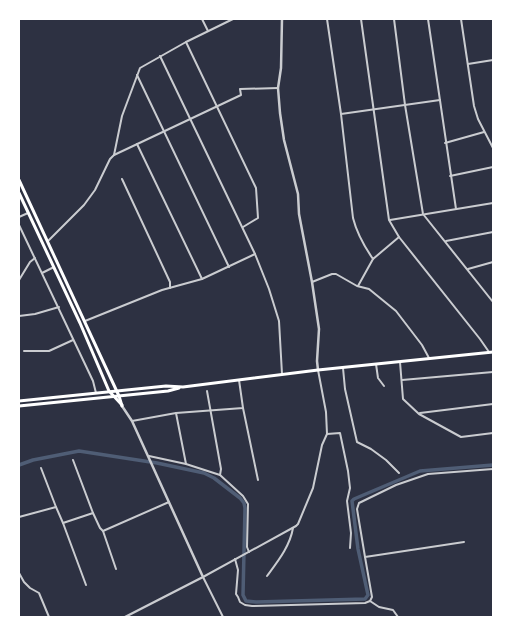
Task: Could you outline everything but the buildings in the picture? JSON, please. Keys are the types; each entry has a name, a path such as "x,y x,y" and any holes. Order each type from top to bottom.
{"main road":[{"path":"19,180 85,321 119,396 122,406"},
{"path":"19,193 80,322 109,391 122,406"},
{"path":"19,406 168,391 183,387 318,370 493,352"},
{"path":"19,401 116,390 166,386 183,387"}],"street":[{"path":"202,19 208,31"},
{"path":"114,155 122,116 141,66 233,19"},
{"path":"125,617 293,528 298,524 313,488 322,445 327,434 326,412 317,361 319,329 312,282 300,221 298,194 284,140 280,113 278,88 281,68 282,19"},
{"path":"327,19 354,218 359,237 373,259"},
{"path":"361,19 389,220 399,237 489,352"},
{"path":"394,19 423,214 493,302"},
{"path":"428,19 456,209"},
{"path":"461,19 474,106 478,119 493,148"},
{"path":"186,42 256,188 258,218 242,227"},
{"path":"160,56 255,254 269,289 279,321 282,375"},
{"path":"468,64 493,60"},
{"path":"137,75 229,267"},
{"path":"48,241 84,205 95,190 110,159 114,155 241,95 240,89 278,88"},
{"path":"341,114 440,100"},
{"path":"446,143 484,132"},
{"path":"137,144 202,280"},
{"path":"450,176 493,167"},
{"path":"122,179 170,282 170,288"},
{"path":"389,220 493,203"},
{"path":"19,217 28,213"},
{"path":"19,225 93,381 96,393"},
{"path":"446,241 493,232"},
{"path":"357,286 373,259 399,237"},
{"path":"85,321 170,288 202,280 255,254"},
{"path":"19,280 30,262 35,258"},
{"path":"468,269 493,262"},
{"path":"42,272 54,267"},
{"path":"312,282 332,274 336,274 357,286 369,289 396,311 422,345 429,358"},
{"path":"19,316 35,314 59,307"},
{"path":"24,351 48,351 73,340"},
{"path":"400,362 403,399 419,414 461,437 493,433"},
{"path":"376,364 378,378 384,386"},
{"path":"343,368 345,389 357,442 371,449 386,460 399,473"},
{"path":"402,380 493,372"},
{"path":"239,380 243,408 258,480"},
{"path":"207,391 221,469 220,475"},
{"path":"419,414 493,404"},
{"path":"122,406 132,421 223,617"},
{"path":"132,421 176,413 243,408"},
{"path":"176,413 186,464"},
{"path":"327,434 340,433 348,471 350,488 347,501 351,533 350,548"},
{"path":"148,457 186,464 220,475 243,496 248,504 248,552"},
{"path":"73,460 93,513 103,531 116,569"},
{"path":"41,468 64,524 86,585"},
{"path":"370,601 372,597 357,508 359,503 396,485 428,474 493,469"},
{"path":"103,531 169,502"},
{"path":"19,517 56,507"},
{"path":"64,524 93,513"},
{"path":"267,576 287,546 293,528"},
{"path":"365,557 464,542"},
{"path":"237,558 238,570 236,594 240,602 244,605 365,603 370,601"},
{"path":"19,573 24,582 30,588 39,593 49,617"},
{"path":"370,601 379,607 393,610 398,617"}],"waterway":[{"path":"19,465 33,460 79,451 157,463 204,473 214,478 240,498 244,503 243,595 246,601 256,602 365,599 368,595 358,549 352,501 420,471 493,465"}]}
